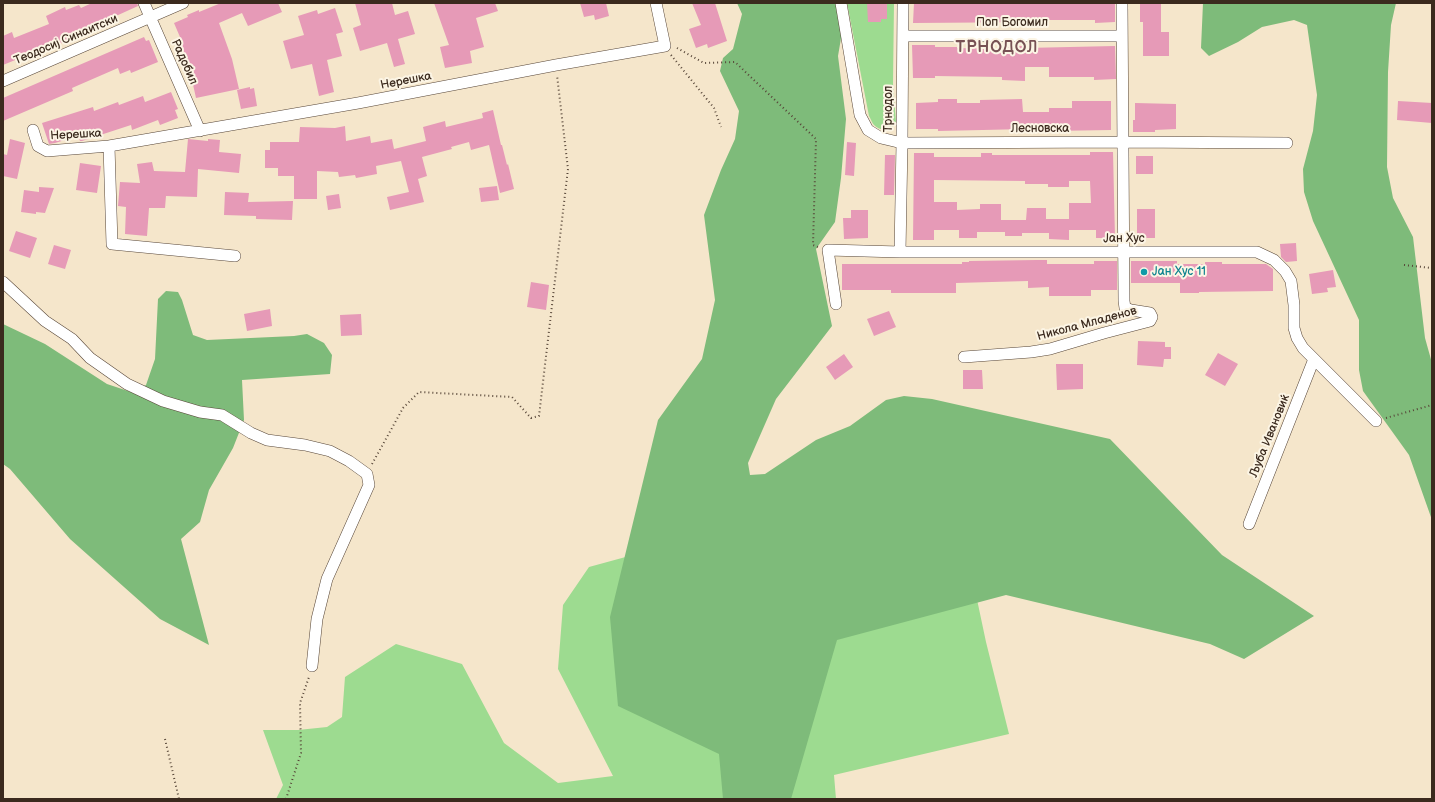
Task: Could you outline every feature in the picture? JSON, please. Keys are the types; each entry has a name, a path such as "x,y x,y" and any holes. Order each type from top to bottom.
{"street":[{"name":"Радобил","path":"144,3 200,131"},
{"name":"Теодосиј Синаитски","path":"3,81 183,3"},
{"path":"656,3 664,43"},
{"name":"Трнодол","path":"841,3 860,115 868,130 881,138 902,143 903,3"},
{"path":"1122,3 1123,252"},
{"name":"Поп Богомил","path":"903,36 1122,36"},
{"name":"Нерешка","path":"33,130 38,146 47,151 109,146 358,103 556,66 664,43"},
{"path":"900,252 902,143"},
{"name":"Лесновска","path":"902,143 1287,143"},
{"name":"Нерешка","path":"109,146 112,244 235,256"},
{"path":"828,250 836,304"},
{"name":"Јан Хус","path":"828,250 900,252 1257,252 1274,260 1285,271 1291,281 1294,306 1294,328 1297,338 1303,348 1376,421"},
{"name":"Никола Младенов","path":"964,357 1031,352 1050,349 1150,321 1152,317 1150,313 1125,308 1123,252"},
{"path":"3,282 45,321 72,339 90,358 127,384 164,402 200,412 222,415 251,433 267,440 330,450 367,474 369,485 327,579 317,619 312,666"},
{"name":"Љуба Ивановиќ","path":"1249,524 1314,359"}],"path":[{"path":"664,43 714,108 721,127"},
{"path":"664,43 704,63 735,62 816,139 813,246 828,250"},
{"path":"367,474 403,408 419,392 512,397 531,418 539,416 568,169 556,66"},
{"path":"1404,264 1432,268"},
{"path":"1376,421 1432,405"},
{"path":"286,799 301,753 300,703 312,666"},
{"path":"165,739 179,799"}],"green space":[{"path":"737,3 847,3 838,56 846,119 841,178 835,222 816,249 832,326 776,399 748,463 750,475 765,474 816,440 850,426 886,400 904,396 932,399 1110,439 1222,555 1314,616 1244,659 1210,644 1006,595 837,640 791,799 723,799 719,754 618,706 610,617 658,420 702,359 715,300 704,215 721,170 735,139 739,111 720,71 723,58 733,49 742,14"},
{"path":"847,3 894,3 893,84 896,122 892,127 886,130 880,129 873,124 869,116"},
{"path":"1203,3 1396,3 1391,25 1388,72 1387,167 1393,198 1413,237 1425,338 1432,363 1432,520 1409,455 1363,391 1359,370 1359,320 1313,221 1304,192 1303,169 1313,131 1317,95 1307,25 1294,20 1262,27 1238,42 1209,56 1201,48"},
{"path":"166,291 178,292 193,335 207,340 294,336 307,334 324,343 332,355 330,374 242,380 244,420 233,448 209,490 200,522 181,539 209,645 160,619 70,539 10,469 3,464 3,324 45,344 107,384 131,392 146,385 155,359 158,299"},
{"path":"695,538 964,538 986,642 1009,734 834,775 836,799 276,799 283,785 263,730 298,730 327,727 342,717 345,677 396,644 462,664 504,743 558,783 613,776 558,669 563,605 589,567"}],"building":[{"path":"92,3 137,3 138,6 116,16 117,18 76,34 77,37 57,45 57,43 3,65 3,36 12,32 14,38 49,24 46,16 65,7 66,10 79,5 81,8"},
{"path":"221,3 278,3 282,12 248,26 242,13 219,23 232,59 239,89 196,98 188,62 178,38 180,37 174,23 188,17 187,15"},
{"path":"355,3 392,3 395,15 408,11 415,34 398,39 405,64 394,67 387,43 360,51 353,28 361,25"},
{"path":"434,3 495,3 498,11 476,18 484,47 470,51 472,63 445,68 440,47 449,45"},
{"path":"580,3 606,3 609,16 595,20 594,15 584,17"},
{"path":"692,3 715,3 727,41 708,48 707,44 696,48 689,29 701,25"},
{"path":"867,3 887,3 887,19 881,19 881,22 868,22"},
{"path":"914,3 1115,3 1115,22 1095,23 1095,20 1046,20 1046,22 913,23"},
{"path":"1140,3 1161,3 1161,32 1169,32 1169,56 1143,56 1143,22 1140,22"},
{"path":"335,8 343,32 336,34 342,56 327,60 334,92 319,96 312,64 291,69 283,41 304,35 298,16 317,10 318,14"},
{"path":"144,37 146,41 149,40 158,62 131,73 130,70 120,74 118,68 72,88 73,91 3,121 3,98"},
{"path":"912,45 1002,49 1002,46 1025,46 1025,48 1115,46 1116,79 1094,80 1094,77 1049,77 1049,67 1025,67 1025,81 1002,80 1002,77 935,76 935,78 913,78"},
{"path":"250,87 250,89 254,88 257,106 241,109 237,90"},
{"path":"171,92 178,109 175,110 178,118 160,125 158,120 132,130 131,125 82,141 80,141 78,136 49,144 42,123 93,107 94,111 118,102 119,105 143,96 145,102"},
{"path":"938,99 957,99 957,103 980,103 980,100 1022,99 1023,112 1049,112 1049,108 1072,108 1072,101 1111,101 1111,130 1050,131 1027,129 938,131 938,129 916,129 916,103 938,102"},
{"path":"1398,101 1432,103 1432,123 1397,120"},
{"path":"1135,103 1176,104 1176,129 1155,130 1155,132 1133,132"},
{"path":"493,110 501,145 507,165 508,164 514,189 500,193 489,145 471,150 469,142 451,147 452,149 422,157 427,176 418,179 424,202 390,210 387,197 409,192 401,161 376,166 377,174 356,178 355,175 339,177 338,172 317,171 317,199 294,199 294,176 278,176 278,168 265,168 265,150 270,150 270,142 299,142 300,127 335,128 345,126 346,141 370,136 371,143 392,139 394,149 426,141 423,127 445,121 446,127 483,118 482,113"},
{"path":"10,139 25,143 17,179 3,176 3,154 7,155"},
{"path":"188,139 208,141 208,139 220,140 219,152 241,154 239,173 198,169 197,197 166,196 165,208 149,208 147,236 125,234 126,207 118,206 120,182 140,183 137,164 152,162 154,171 185,172"},
{"path":"847,142 856,143 854,176 845,175"},
{"path":"1090,152 1113,152 1115,238 1096,238 1096,230 1069,230 1069,240 1049,239 1049,233 1022,233 1022,236 1005,236 1005,232 977,232 977,238 959,238 959,230 934,230 934,240 913,240 914,153 934,153 934,157 981,157 981,153 992,153 992,155 1090,155","holes":["934,180 1025,181 1025,184 1048,184 1048,187 1069,187 1069,181 1090,181 1091,203 1069,203 1069,219 1046,219 1046,208 1027,208 1026,220 1001,220 1001,204 980,204 980,209 957,210 957,202 934,202"]},
{"path":"885,155 895,155 894,195 884,195"},
{"path":"1136,156 1153,156 1153,174 1136,174"},
{"path":"80,163 101,166 97,193 76,190"},
{"path":"497,186 499,200 481,202 479,188"},
{"path":"39,187 54,188 45,213 36,212 36,214 21,212 24,190 39,192"},
{"path":"225,192 249,193 248,202 293,201 292,220 256,219 256,216 224,215"},
{"path":"339,194 341,208 328,210 326,196"},
{"path":"1137,209 1155,209 1155,238 1137,238"},
{"path":"851,210 868,210 868,238 844,239 843,218 851,218"},
{"path":"16,231 37,238 30,258 9,251"},
{"path":"1296,243 1297,261 1286,262 1281,257 1280,244"},
{"path":"54,245 71,250 65,269 48,264"},
{"path":"1047,260 1047,264 1094,264 1094,261 1117,261 1117,290 1091,290 1091,296 1049,296 1049,287 1028,288 1028,281 956,283 956,293 891,293 891,290 842,290 842,264 962,264 962,262 969,261"},
{"path":"1131,261 1177,261 1177,264 1205,264 1205,262 1222,262 1222,264 1266,264 1273,269 1273,291 1180,293 1180,283 1131,283"},
{"path":"1333,270 1336,287 1327,288 1328,292 1312,294 1309,274"},
{"path":"531,282 549,285 546,310 527,307"},
{"path":"270,309 272,326 247,331 244,314"},
{"path":"889,311 896,327 874,336 867,319"},
{"path":"361,314 362,335 341,336 340,315"},
{"path":"1138,341 1165,342 1165,347 1171,347 1171,359 1164,359 1163,367 1137,365"},
{"path":"1218,353 1238,364 1225,386 1205,375"},
{"path":"844,354 853,367 835,380 826,367"},
{"path":"1056,364 1083,364 1083,389 1057,390"},
{"path":"963,370 982,370 983,389 963,389"}],"place":[{"name":"Јан Хус 11","path":"1144,272"}],"district":[{"name":"ТРНОДОЛ","path":"997,48"}]}
